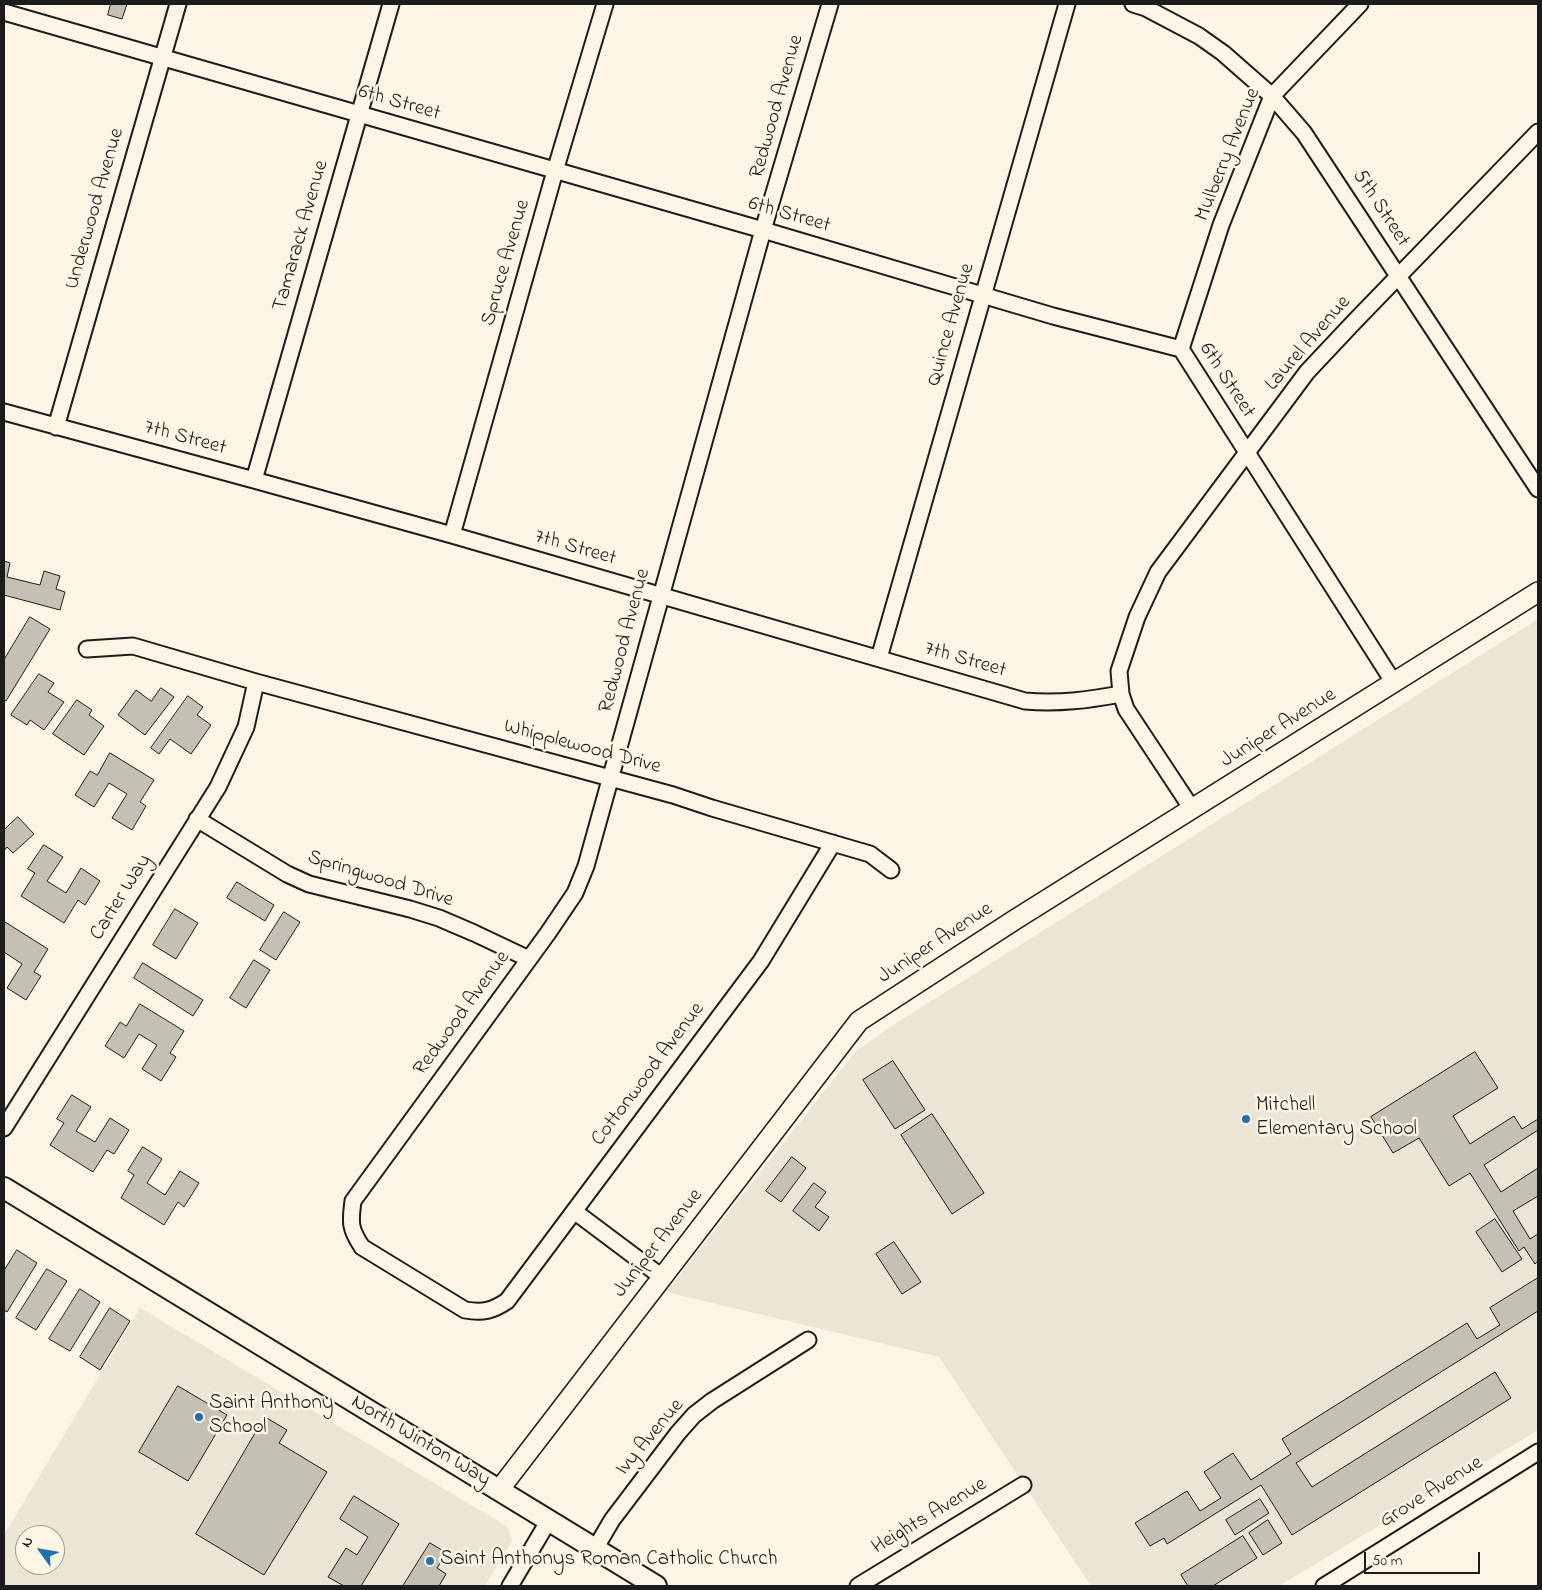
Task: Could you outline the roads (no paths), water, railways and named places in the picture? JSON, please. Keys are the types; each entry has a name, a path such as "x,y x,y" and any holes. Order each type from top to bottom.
{"main road":[{"name":"North Winton Way","path":"4,1188 656,1586"}],"street":[{"name":"Underwood Avenue","path":"56,427 178,4"},
{"name":"Tamarack Avenue","path":"254,480 391,4"},
{"name":"Spruce Avenue","path":"452,535 605,4"},
{"name":"Redwood Avenue","path":"479,1312 465,1310 362,1247 353,1233 351,1216 353,1201 575,893 586,866 763,230 830,4"},
{"name":"Quince Avenue","path":"879,658 1067,4"},
{"name":"5th Street","path":"1133,4 1146,8 1199,36 1229,58 1272,96 1304,132 1538,489"},
{"name":"Mulberry Avenue","path":"1181,349 1221,225 1272,96 1360,4"},
{"name":"6th Street","path":"4,12 763,230 1053,316 1181,349 1394,683"},
{"name":"Laurel Avenue","path":"1121,694 1119,672 1137,617 1158,572 1307,372 1538,132"},
{"name":"7th Street","path":"4,412 452,535 1025,701 1049,703 1080,701 1121,694"},
{"name":"Juniper Avenue","path":"499,1490 859,1021 1016,919 1538,592"},
{"name":"Whipplewood Drive","path":"87,649 133,646 256,682 610,777 870,854 891,870"},
{"name":"Carter Way","path":"4,1128 218,787 246,727 256,682"},
{"path":"1121,694 1126,709 1192,809"},
{"name":"Springwood Drive","path":"197,819 287,874 309,884 440,918 529,959"},
{"name":"Cottonwood Avenue","path":"479,1312 495,1309 507,1301 761,961 782,930 833,843"},
{"path":"574,1211 662,1277"},
{"name":"Ivy Avenue","path":"595,1549 612,1520 678,1433 694,1415 712,1401 808,1340"},
{"name":"Grove Avenue","path":"1324,1586 1538,1452"},
{"name":"Heights Avenue","path":"858,1586 1023,1485"},
{"path":"510,1586 549,1520"}],"place":[{"name":"Mitchell Elementary School","path":"1246,1119"},
{"name":"Saint Anthony School","path":"199,1417"},
{"name":"Saint Anthonys Roman Catholic Church","path":"430,1561"}]}
